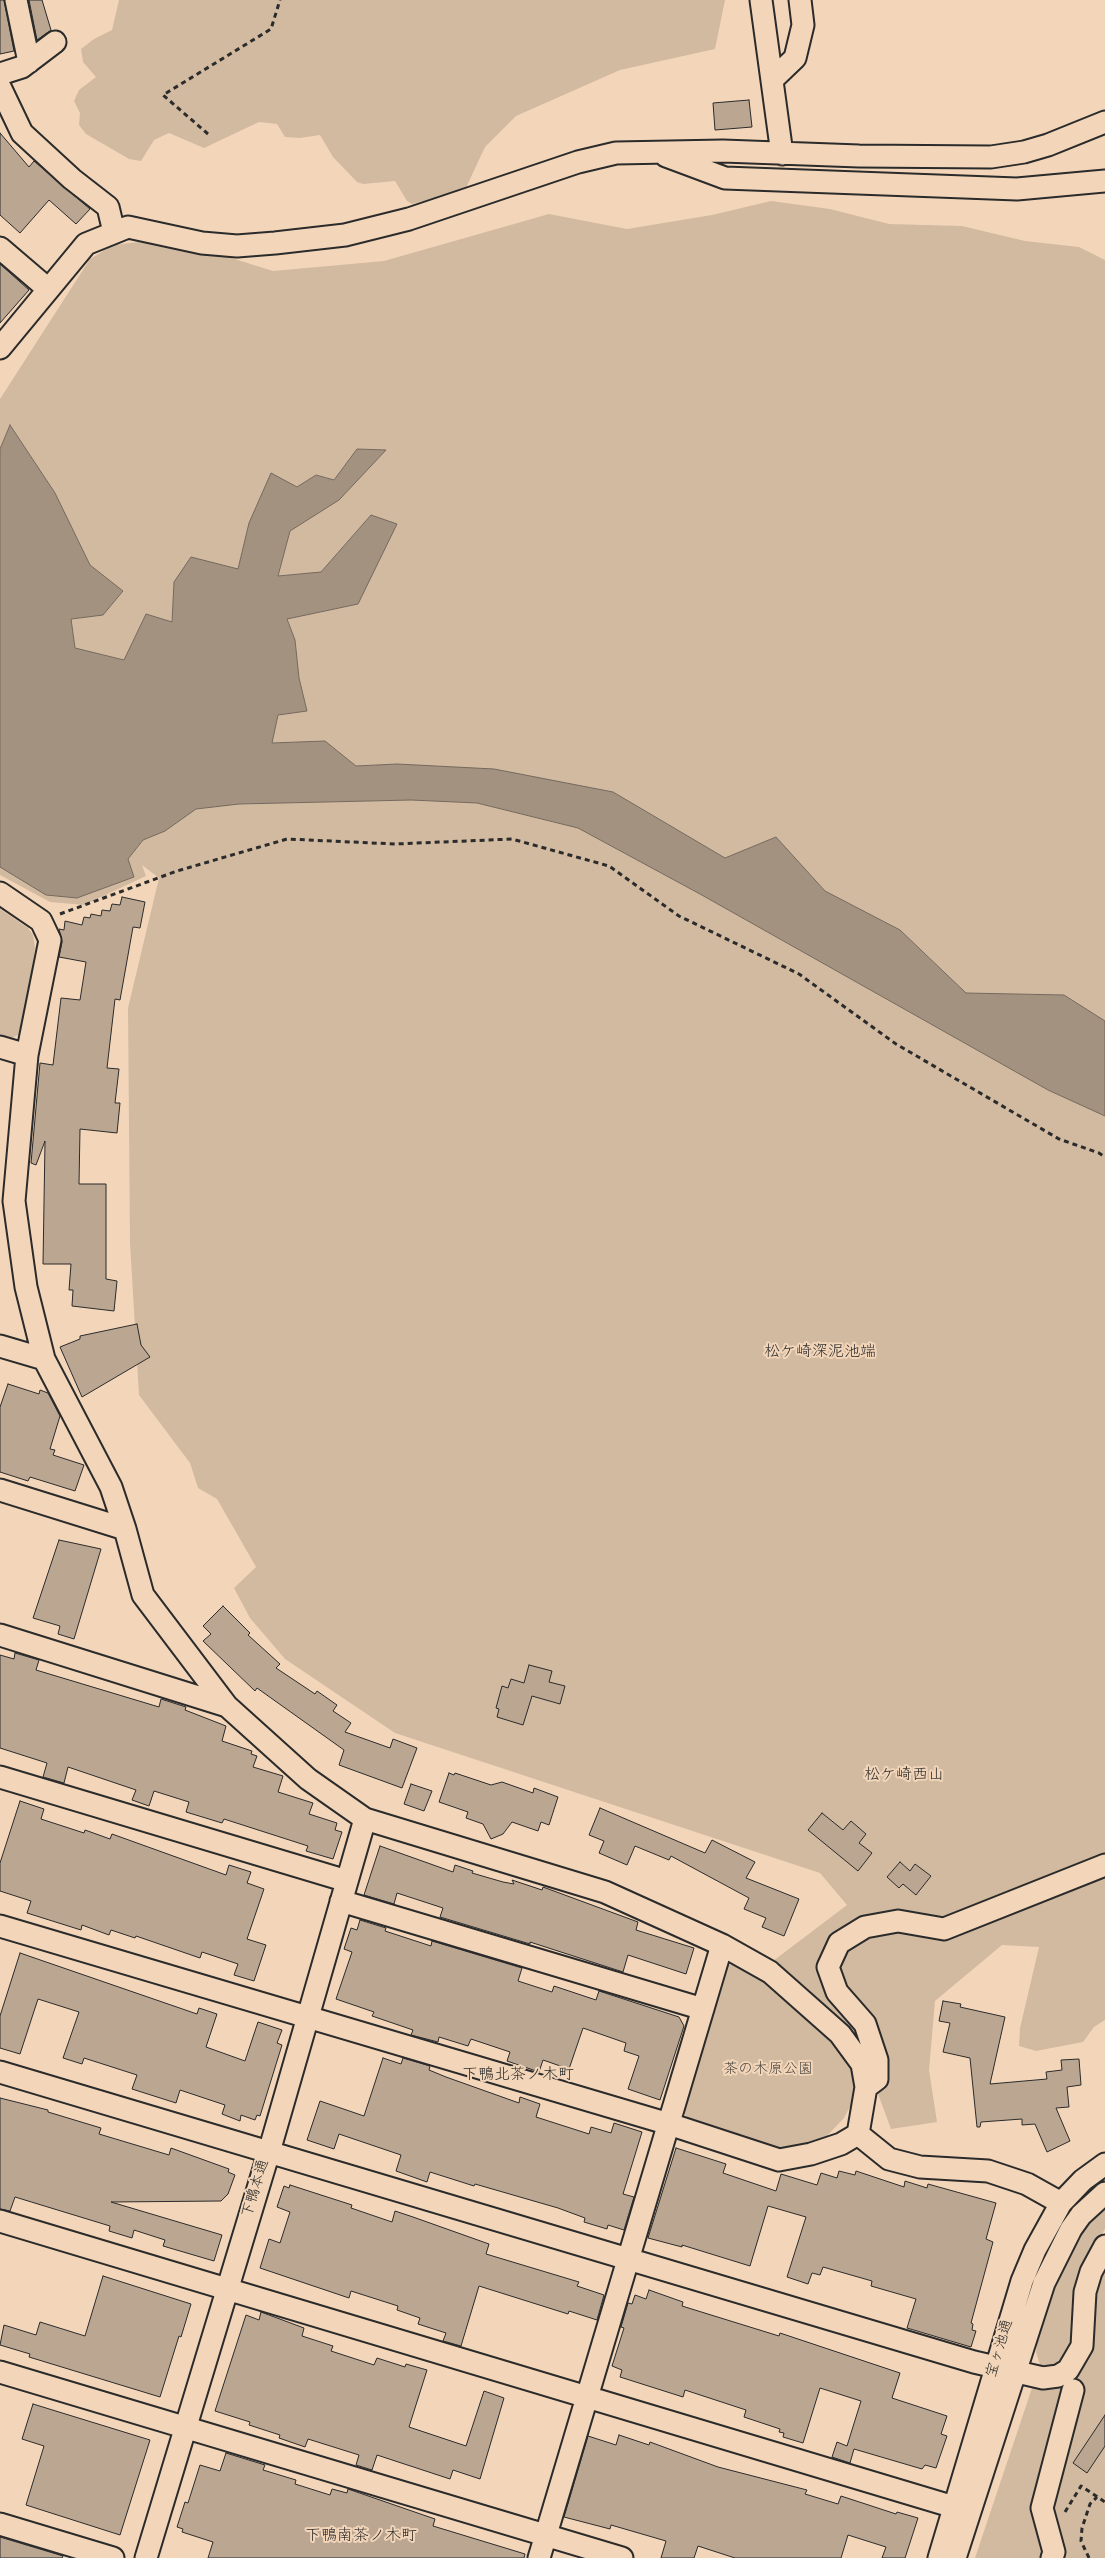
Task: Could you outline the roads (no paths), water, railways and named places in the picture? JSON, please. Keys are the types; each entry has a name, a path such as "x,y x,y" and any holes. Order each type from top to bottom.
{"street":[{"path":"16,0 29,62"},
{"path":"761,0 782,154"},
{"path":"772,80 795,58 803,24 800,0"},
{"path":"0,74 22,67 55,42"},
{"path":"0,87 22,133 108,207 114,232"},
{"path":"0,348 86,244 128,227 202,243 237,246 345,235 409,219 578,162 616,153 652,150 782,154 991,156 1024,152 1048,145 1105,122"},
{"path":"652,150 725,178 1017,189 1105,181"},
{"path":"0,248 48,289"},
{"path":"0,893 41,920 50,940 27,1055 7,1199 44,1359 111,1487 143,1595 227,1706 308,1779 365,1819 597,1889 722,1945 770,1972 840,2034 862,2064 866,2087 858,2134 841,2144 812,2154 779,2160 669,2124 0,1926"},
{"path":"0,1047 27,1055"},
{"path":"0,1346 44,1359"},
{"path":"0,1490 125,1529"},
{"path":"0,1635 227,1706"},
{"path":"0,1776 347,1881"},
{"name":"下鴨本通","path":"146,2558 269,2152 365,1819"},
{"path":"866,2087 877,2079 877,2060 865,2024 837,1992 828,1967 839,1943 865,1927 898,1921 944,1930 1105,1865"},
{"path":"341,1902 703,2009"},
{"path":"539,2558 722,1945"},
{"path":"0,2072 1005,2370 1043,2378 1058,2376 1068,2370 1076,2360 1082,2346 1084,2292 1091,2272 1105,2246"},
{"path":"858,2134 890,2159 920,2167 988,2171 1027,2184 1060,2203"},
{"name":"宝ヶ池通","path":"955,2558 1005,2370 1022,2282 1047,2226 1060,2203 1083,2180 1105,2164"},
{"name":"宝ヶ池通","path":"939,2558 954,2507 1005,2370 1056,2255 1081,2215 1105,2192"},
{"path":"0,2221 954,2507"},
{"path":"0,2372 622,2558"},
{"path":"1052,2558 1054,2552 1042,2508 1072,2390"},
{"path":"0,2524 113,2558"}],"district":[{"name":"松ケ崎深泥池端","path":"820,1354"},
{"name":"松ケ崎西山","path":"904,1777"},
{"name":"下鴨北茶ノ木町","path":"518,2077"},
{"name":"下鴨南茶ノ木町","path":"361,2538"}],"park label":[{"name":"茶の木原公園","path":"768,2071"}]}
